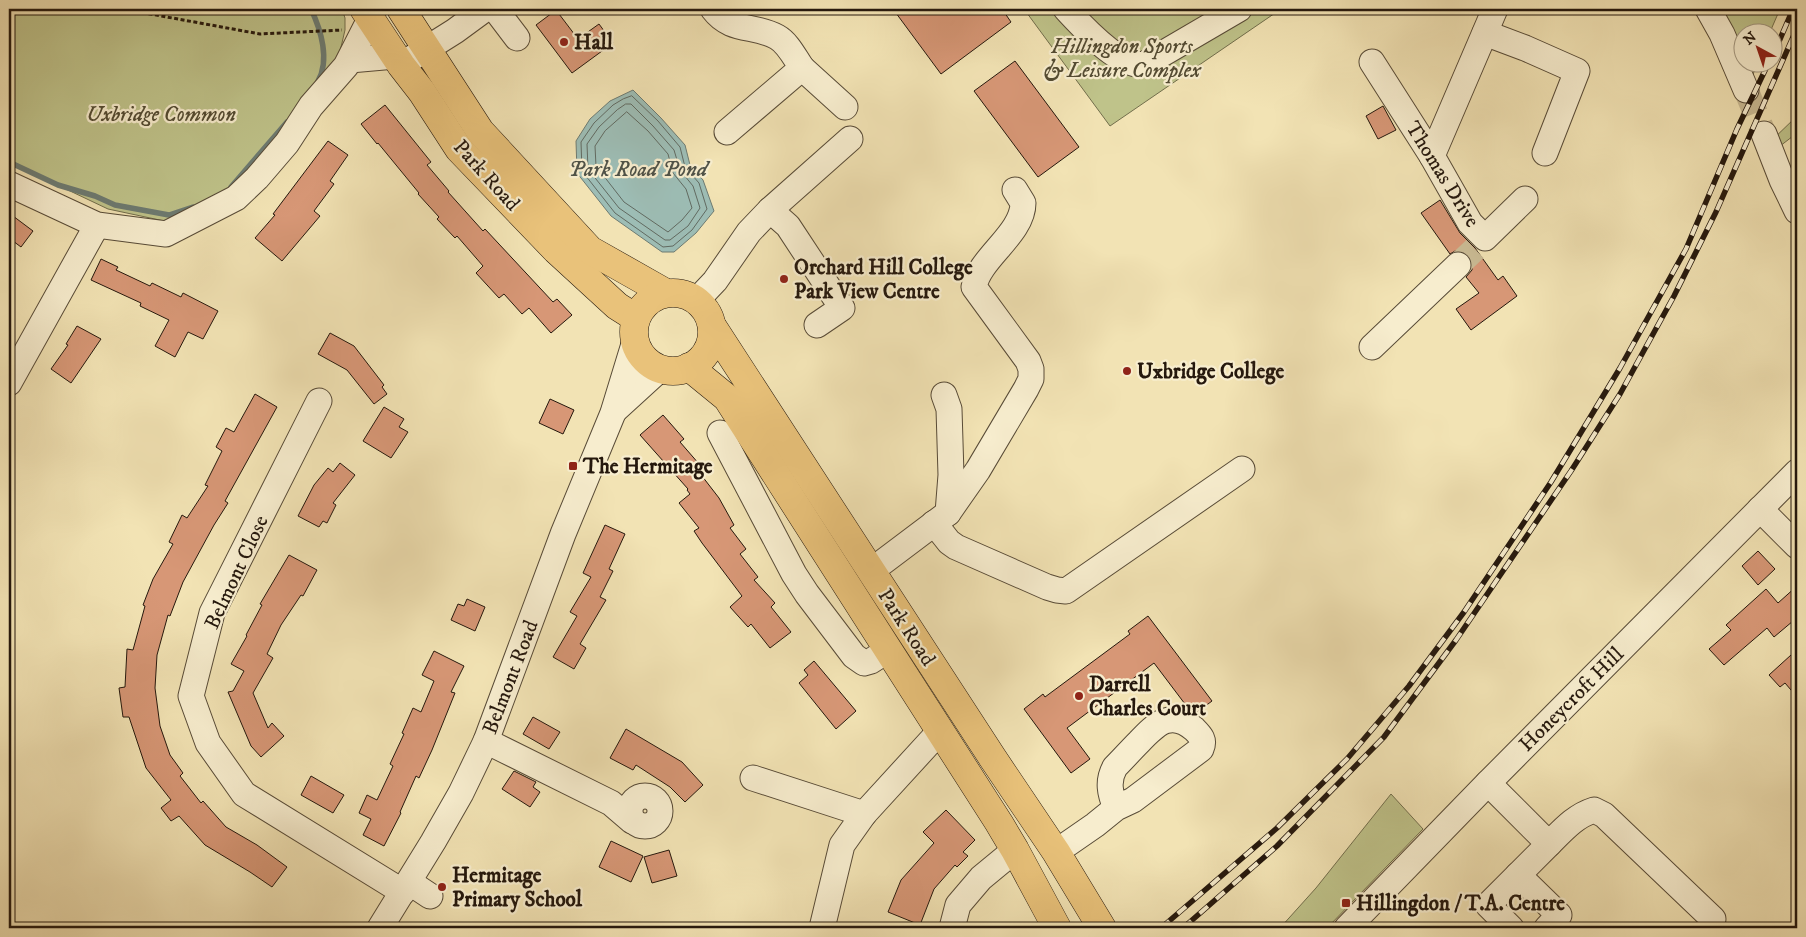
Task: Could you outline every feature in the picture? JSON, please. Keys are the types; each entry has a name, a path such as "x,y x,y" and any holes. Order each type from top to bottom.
{"main road":[{"name":"Park Road","path":"401,9 480,131 590,250 666,293"},
{"name":"Park Road","path":"367,14 398,61 422,92 459,149 556,250 617,306 636,330"},
{"path":"666,293 683,293 697,300 705,309 712,326 711,341 707,352 700,360 689,367 672,371 660,369 645,359 639,351 636,330 646,303 666,293"},
{"name":"Park Road","path":"712,326 1056,852 1099,922"},
{"name":"Park Road","path":"689,367 727,398 1015,850 1057,928"}],"street":[{"path":"350,60 398,61 426,49 485,9"},
{"path":"495,9 517,38"},
{"path":"713,9 723,20 732,25 756,19 778,38 802,68 845,107"},
{"path":"1066,9 1097,40 1123,59 1139,66 1239,9"},
{"path":"1432,156 1495,9"},
{"path":"1708,9 1722,34 1746,90"},
{"path":"9,184 97,226 166,234 236,198 257,178 287,143 310,106 346,66 367,14"},
{"path":"1485,33 1577,71 1546,153"},
{"name":"Thomas Drive","path":"1372,62 1432,156 1470,222 1473,250"},
{"path":"727,132 802,68"},
{"path":"1764,134 1782,180 1797,211"},
{"path":"697,300 715,281 749,232 770,210 850,139"},
{"path":"871,571 941,518 978,470 1031,379 1031,369 1028,361 974,288 977,275 1007,238 1020,217 1023,203 1015,190"},
{"name":"Thomas Drive","path":"1473,250 1526,199"},
{"path":"770,210 788,226 842,308 817,324"},
{"path":"9,383 97,226"},
{"path":"1372,347 1473,250"},
{"name":"Belmont Road","path":"380,928 461,792 486,741 563,534 613,413 636,330"},
{"path":"613,413 660,369"},
{"path":"944,395 949,409 950,475 941,518 949,542 956,547 1054,590 1066,591 1242,469"},
{"name":"Belmont Close","path":"319,401 212,613 191,696 208,743 244,794 406,887 430,896"},
{"path":"720,433 806,594 854,656 864,663 871,661 888,650"},
{"name":"Honeycroft Hill","path":"1348,928 1488,783 1797,472"},
{"path":"1760,509 1797,546"},
{"path":"822,928 842,846 864,814 940,732"},
{"path":"486,741 611,802 632,821 629,812 630,806 640,796 611,802"},
{"path":"753,778 864,814"},
{"path":"1488,783 1549,844"},
{"path":"1056,852 1116,808"},
{"path":"1511,928 1488,905 1577,818 1594,810 1604,815 1713,919"},
{"path":"952,928 958,905 980,878 1015,850"},
{"path":"1518,875 1559,915 1547,928"}],"path":[{"path":"123,9 260,34 345,30"}],"green space":[{"name":"Uxbridge Common","path":"9,9 342,9 345,18 345,30 338,60 257,178 169,222 108,209 9,162"},
{"name":"Hillingdon Sports & Leisure Complex","path":"1024,9 1281,9 1110,126"},
{"path":"1713,9 1780,9 1774,22 1734,22 1734,61"},
{"path":"1739,72 1754,72 1746,90"},
{"path":"1797,116 1797,133 1771,153 1768,144"},
{"path":"1391,794 1423,829 1327,928 1280,928 1316,888"}],"water":[{"name":"Park Road Pond","path":"633,90 685,145 690,165 703,180 714,211 696,233 674,252 662,252 611,216 577,173 576,141 590,119 610,101"}],"building":[{"path":"893,9 1002,9 1011,22 941,74"},
{"name":"Hall","path":"556,10 578,39 599,24 613,43 572,73 536,25"},
{"path":"1015,61 1079,147 1038,177 974,91"},
{"path":"385,105 431,162 427,165 448,192 483,231 485,229 553,302 557,299 572,315 551,333 529,308 522,314 504,294 499,298 476,273 483,266 457,236 455,238 437,219 439,217 361,124"},
{"path":"1383,106 1396,130 1378,139 1366,116"},
{"path":"328,141 348,155 330,181 334,184 314,211 320,216 282,261 255,238 275,215 273,214"},
{"path":"1440,200 1460,233 1475,248 1498,280 1503,276 1517,296 1471,330 1456,309 1479,293 1466,277 1472,270 1472,261 1462,251 1455,251 1450,254 1421,213"},
{"path":"9,213 33,231 21,247 9,238"},
{"path":"101,259 118,267 116,270 150,286 152,283 181,297 183,293 218,311 203,339 188,332 175,357 155,346 169,320 140,306 141,303 91,280"},
{"path":"77,326 101,339 71,383 51,369 68,345 66,344"},
{"path":"330,333 354,346 384,385 382,387 387,394 374,404 347,370 318,354"},
{"path":"255,394 277,407 225,501 228,503 183,582 170,616 168,615 157,655 155,688 160,726 170,755 183,773 180,776 201,803 203,801 226,827 257,845 287,867 272,887 205,845 179,816 171,821 161,808 171,800 146,768 129,717 123,717 119,688 125,687 127,649 133,650 145,606 143,605 153,579 173,544 169,542 182,515 187,518 208,486 205,485 222,451 216,447 226,428 234,432"},
{"path":"550,399 574,410 563,434 539,423"},
{"path":"384,407 404,419 399,427 408,432 391,458 363,441"},
{"path":"663,415 684,439 680,442 706,472 702,476 719,498 734,525 730,528 746,549 740,554 758,577 754,580 775,603 771,607 791,632 770,648 751,624 748,627 730,607 742,596 702,543 694,531 699,528 679,503 690,494 688,489 640,435"},
{"path":"340,463 355,475 333,503 336,505 327,523 323,521 319,527 298,516 314,485 328,468 333,472"},
{"path":"605,525 625,534 609,569 613,571 600,597 606,600 580,644 586,648 574,669 553,657 577,616 570,612 591,577 583,573"},
{"path":"1758,551 1775,569 1758,585 1742,566"},
{"path":"289,555 317,570 303,596 301,595 281,625 267,654 273,658 253,693 268,728 272,723 284,736 261,757 251,746 228,692 233,691 244,671 231,664 262,605 260,604"},
{"path":"1797,586 1797,613 1791,619 1793,621 1774,637 1767,628 1724,665 1709,649 1731,630 1726,625 1766,589 1778,603"},
{"path":"467,599 485,607 475,631 451,620 458,604 464,606"},
{"name":"Darrell Charles Court","path":"1148,616 1212,701 1196,713 1188,708 1154,663 1067,728 1090,759 1071,773 1024,709 1043,694 1045,697 1130,634 1128,631"},
{"path":"434,651 464,666 451,692 455,693 432,750 419,778 416,776 401,813 384,846 363,835 371,819 359,813 367,795 377,800 393,766 390,764 404,734 402,733 413,708 421,712 434,681 422,675"},
{"path":"1791,655 1797,662 1797,697 1785,683 1780,687 1769,675"},
{"path":"814,661 856,711 836,729 799,683 808,675 804,670"},
{"path":"533,717 560,732 549,749 523,734"},
{"path":"626,729 682,762 703,785 685,802 670,787 636,765 633,770 610,758"},
{"path":"514,771 536,782 533,787 540,792 530,807 502,789"},
{"path":"311,776 344,795 333,813 301,795"},
{"path":"946,810 975,840 963,852 968,856 957,867 955,865 934,889 920,925 888,912 901,880 934,843 923,832"},
{"path":"611,841 643,856 631,882 599,867"},
{"path":"669,850 677,876 652,883 644,857"}],"waterway":[{"path":"311,9 321,35 324,55 322,73 318,81"},
{"path":"231,187 287,122"},
{"path":"9,162 58,185 95,196 115,205 169,215 193,207"}],"tunnel":[{"path":"1746,90 1764,134"},
{"path":"1458,265 1475,249"}],"railway":[{"path":"1784,30 1793,9"},
{"path":"1183,928 1277,846 1384,737 1456,640 1571,471 1620,394 1674,296 1716,212 1797,28"},
{"path":"1161,928 1277,828 1347,759 1409,686 1464,612 1551,482 1620,368 1686,249 1737,129 1764,72"}],"place":[{"name":"Hall","path":"564,42"},
{"name":"Orchard Hill College Park View Centre","path":"784,279"},
{"name":"Uxbridge College","path":"1127,371"},
{"name":"The Hermitage","path":"573,466"},
{"name":"Darrell Charles Court","path":"1079,696"},
{"name":"Hermitage Primary School","path":"442,887"},
{"name":"Hillingdon / T.A. Centre","path":"1346,903"}]}
